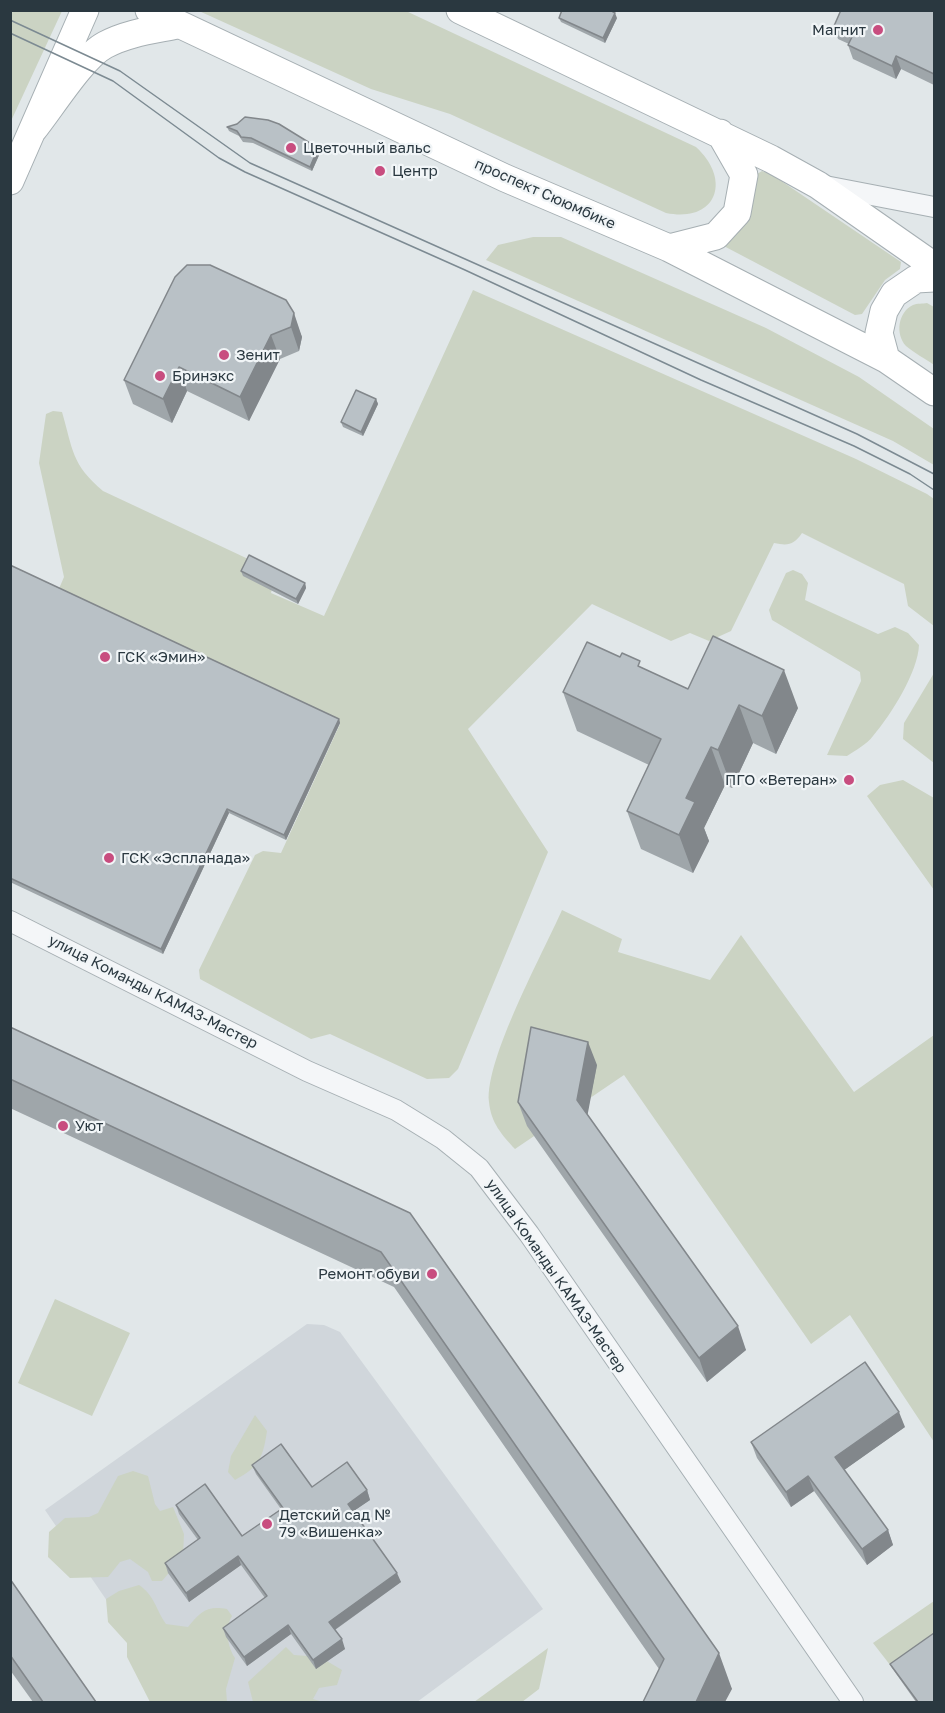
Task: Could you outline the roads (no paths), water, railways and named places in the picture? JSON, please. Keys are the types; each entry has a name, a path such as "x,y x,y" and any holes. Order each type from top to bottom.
{"main road":[{"path":"10,181 85,10"},
{"name":"проспект Сююмбике","path":"149,10 505,178 669,248 886,359 934,392"},
{"path":"460,10 720,133 818,185 934,266"},
{"path":"33,130 82,67 103,46 132,34 177,25"},
{"path":"669,248 716,236 737,213 744,175 720,133"},
{"path":"886,359 879,333 884,311 889,302 894,294 916,279 934,278"}],"street":[{"path":"818,185 934,207"},
{"name":"улица Команды КАМАЗ-Мастер","path":"10,921 307,1071 396,1110 443,1138 479,1168 529,1234 853,1702"}],"tram line":[{"path":"10,20 120,71 250,163 857,434 934,474"},
{"path":"10,33 113,81 219,158 245,172 465,270 701,380 854,446 910,474 934,490"}],"place":[{"name":"Магнит","path":"878,30"},
{"name":"Цветочный вальс","path":"291,148"},
{"name":"Центр","path":"380,171"},
{"name":"Зенит","path":"224,355"},
{"name":"Бринэкс","path":"160,376"},
{"name":"ГСК «Эмин»","path":"105,657"},
{"name":"ПГО «Ветеран»","path":"849,780"},
{"name":"ГСК «Эспланада»","path":"109,858"},
{"name":"Уют","path":"63,1126"},
{"name":"Ремонт обуви","path":"432,1274"},
{"name":"Детский сад № 79 «Вишенка»","path":"267,1524"}]}
